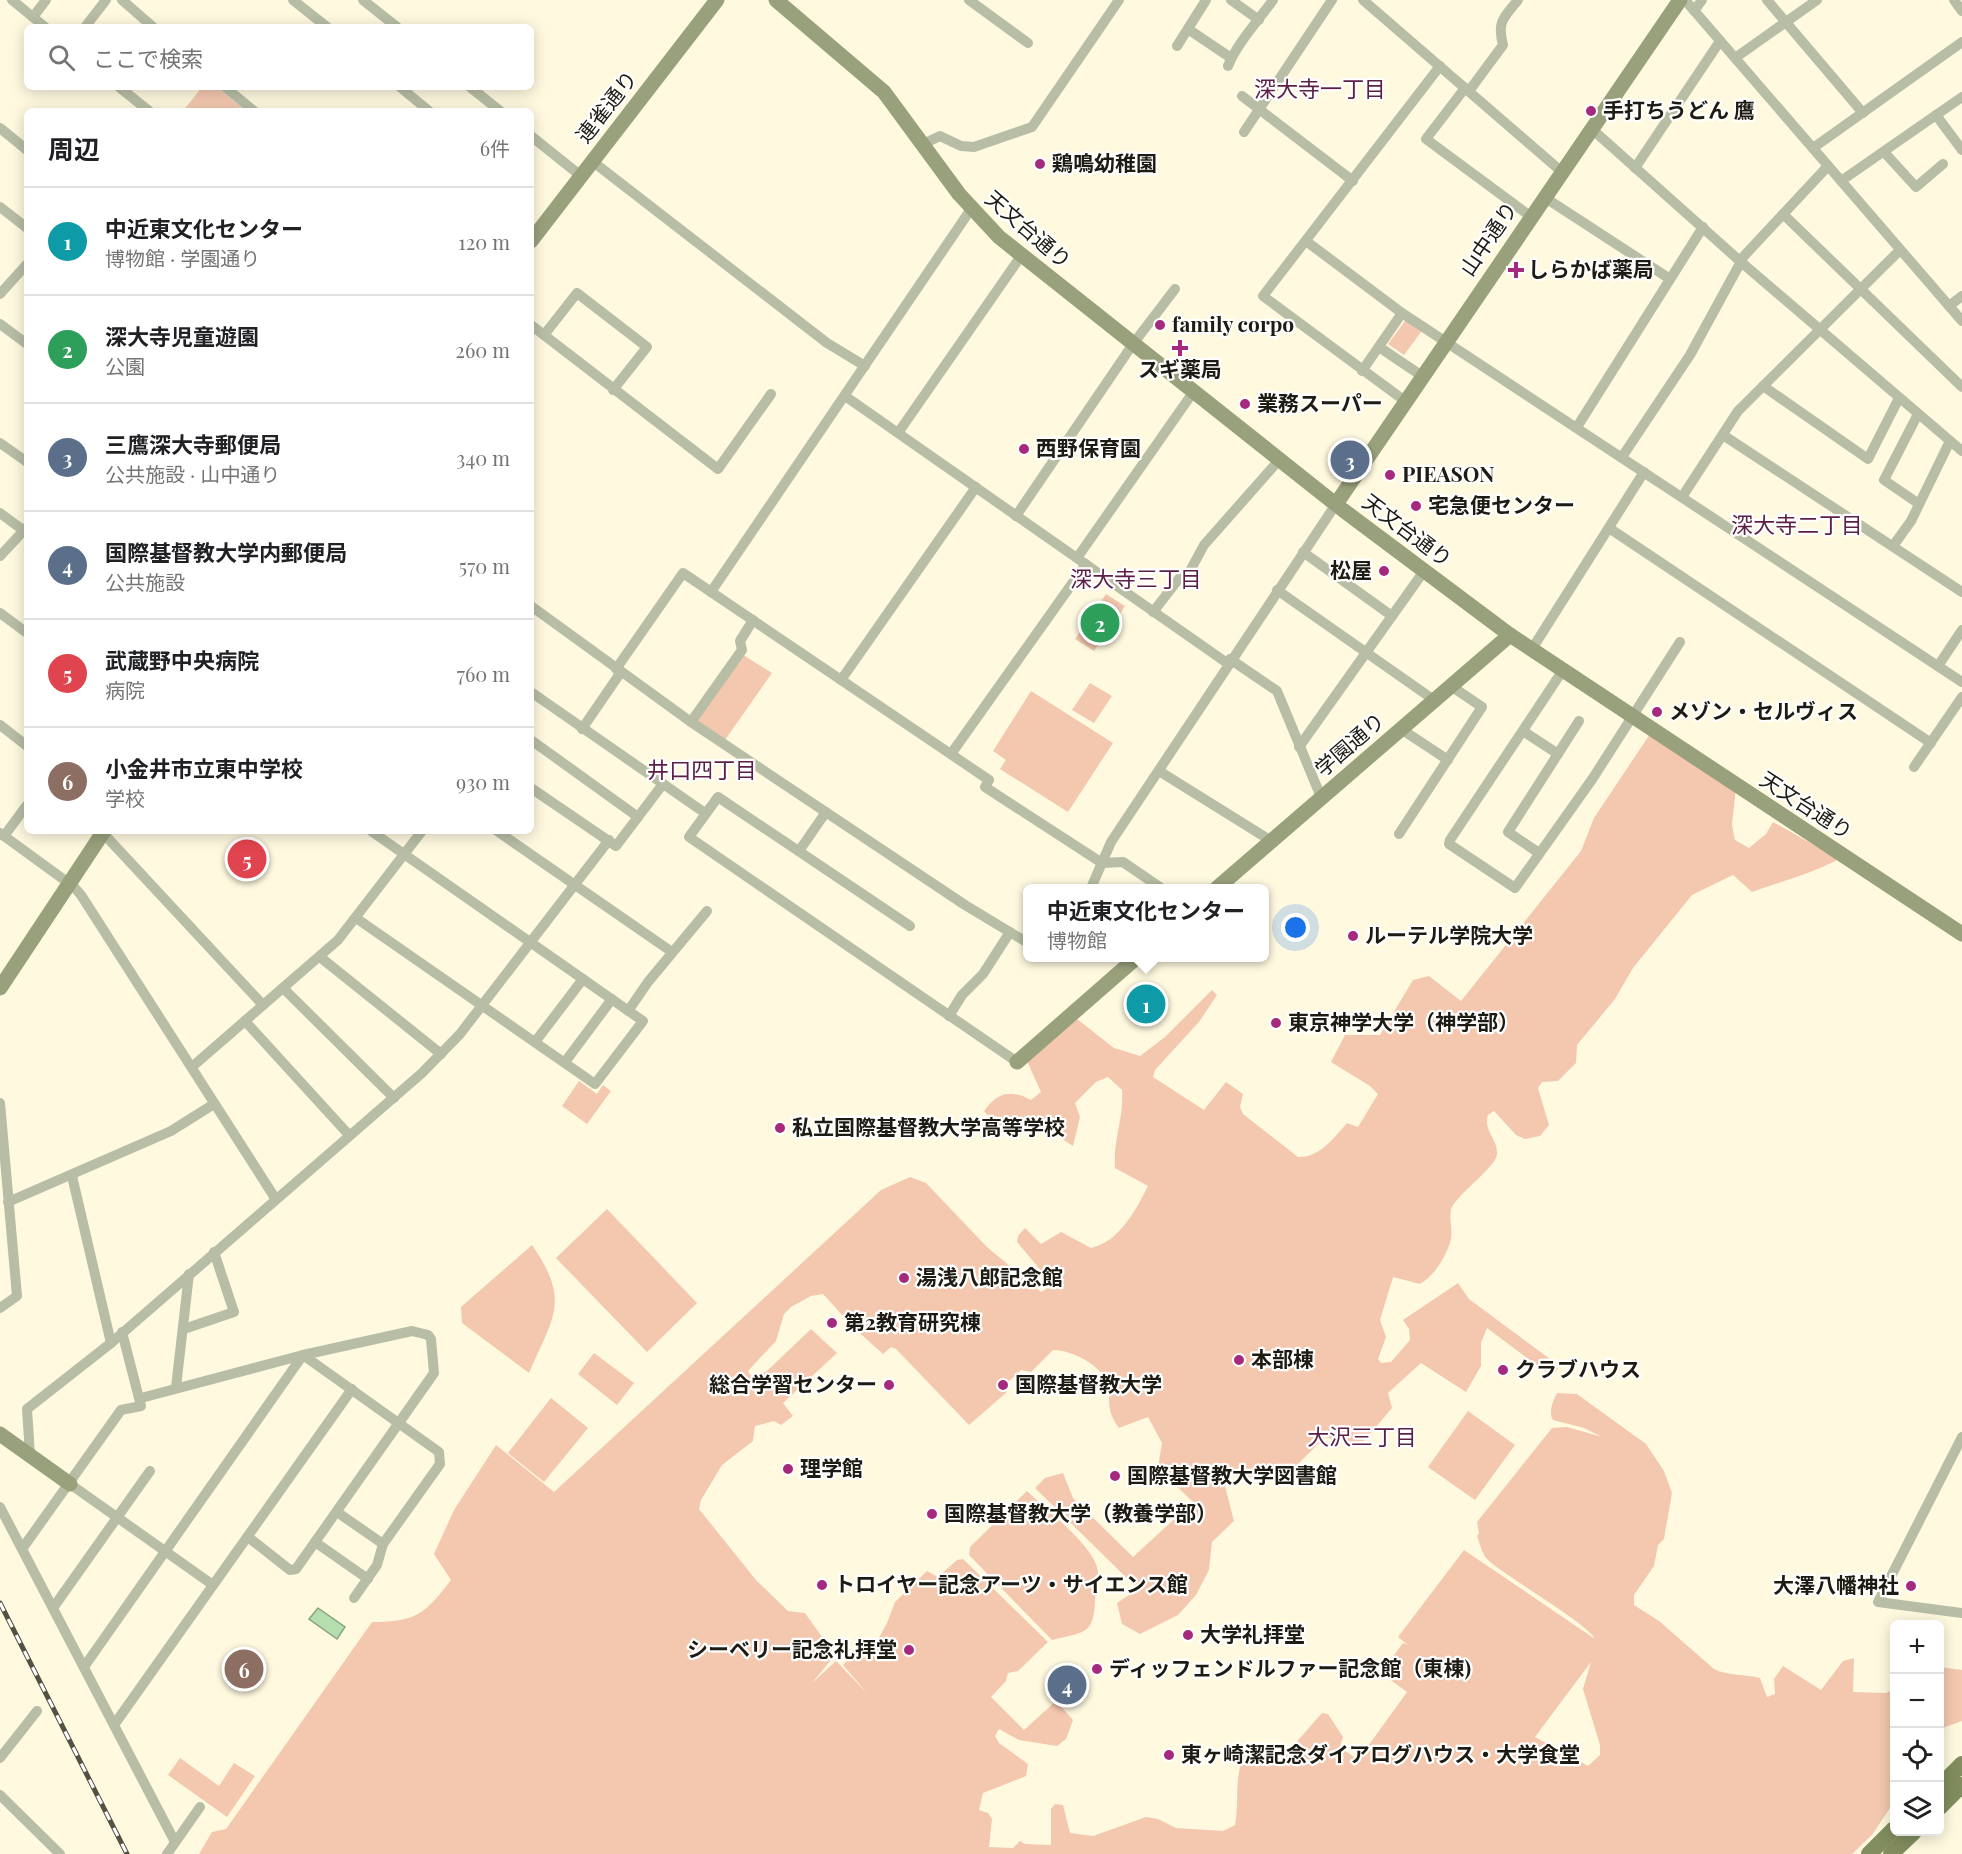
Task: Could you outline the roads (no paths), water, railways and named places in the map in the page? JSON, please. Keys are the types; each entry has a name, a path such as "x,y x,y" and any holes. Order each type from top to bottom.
{"main road":[{"name":"連雀通り","path":"534,236 717,0"},
{"name":"天文台通り","path":"776,0 884,92 971,209 1021,256 1336,504 1510,635 1962,934"},
{"name":"山中通り","path":"1336,504 1530,216 1593,130 1682,0"},
{"name":"学園通り","path":"1222,884 1274,842 1321,797 1510,635"},
{"path":"0,988 102,834"},
{"path":"1017,1062 1130,962"},
{"path":"0,1434 70,1484"},
{"path":"1944,1782 1962,1764"},
{"path":"1944,1804 1962,1785"},
{"path":"1944,1806 1952,1803 1962,1808"},
{"path":"1869,1854 1890,1833"},
{"path":"1891,1854 1910,1836"}],"street":[{"path":"12,0 41,24"},
{"path":"33,17 46,0"},
{"path":"87,24 106,0"},
{"path":"122,0 150,24"},
{"path":"293,0 323,24"},
{"path":"363,0 392,24"},
{"path":"969,0 1028,43"},
{"path":"923,144 940,136 961,146 974,147 1032,127 1119,0"},
{"path":"1177,46 1206,0"},
{"path":"1231,0 1259,20"},
{"path":"1188,28 1230,62 1273,0"},
{"path":"1244,132 1332,0"},
{"path":"1363,0 1562,171"},
{"path":"1518,0 1503,17 1499,28 1503,45 1426,139 1530,216"},
{"path":"1682,0 1735,58 1962,321"},
{"path":"1694,11 1702,0"},
{"path":"1767,0 1863,113"},
{"path":"1735,58 1817,0"},
{"path":"1954,0 1962,11"},
{"path":"1635,168 1720,41"},
{"path":"1813,148 1962,42"},
{"path":"1405,401 1263,296 1440,66"},
{"path":"122,90 143,108"},
{"path":"229,90 250,108"},
{"path":"404,90 425,108"},
{"path":"474,90 496,108"},
{"path":"1242,96 1353,181"},
{"path":"1841,181 1962,97"},
{"path":"1936,115 1962,150"},
{"path":"0,130 24,148"},
{"path":"1593,130 1917,414 1957,443 1893,546"},
{"path":"534,138 580,176"},
{"path":"1884,152 1916,187 1942,165"},
{"path":"592,161 827,344 865,366"},
{"path":"1622,457 1690,355 1741,262 1828,166"},
{"path":"1544,197 1670,279"},
{"path":"0,207 24,226"},
{"path":"711,592 971,209"},
{"path":"1783,214 1962,387"},
{"path":"1577,428 1703,227"},
{"path":"1306,241 1402,314 1962,682"},
{"path":"1682,497 1738,411 1900,250"},
{"path":"898,433 1021,256"},
{"path":"1,290 24,267"},
{"path":"1016,516 1133,344 1175,289"},
{"path":"544,335 577,293 647,347 613,390"},
{"path":"1948,306 1962,296"},
{"path":"1362,371 1402,314"},
{"path":"0,324 24,342"},
{"path":"534,328 718,470 771,394"},
{"path":"1379,347 1422,376"},
{"path":"1763,386 1868,459 1899,398"},
{"path":"951,754 1194,391"},
{"path":"845,396 1153,612 1276,690 1321,797"},
{"path":"1917,414 1884,480 1919,504"},
{"path":"1723,435 1962,592"},
{"path":"0,443 24,460"},
{"path":"1153,612 1181,576 1194,566 1204,545 1280,459"},
{"path":"1532,649 1644,472"},
{"path":"841,680 976,487"},
{"path":"1093,884 1111,842 1229,661 1336,504"},
{"path":"0,513 24,529"},
{"path":"1609,528 1931,743"},
{"path":"0,556 24,532"},
{"path":"1303,552 1392,616"},
{"path":"1299,747 1424,571"},
{"path":"582,729 683,573 989,780 985,787 1102,863 1123,862 1155,884"},
{"path":"1277,590 1434,700"},
{"path":"534,608 692,722 1023,940"},
{"path":"0,613 24,631"},
{"path":"692,722 742,650 740,641 753,621"},
{"path":"1938,666 1962,630"},
{"path":"1563,670 1449,844 1515,888 1633,717 1680,642"},
{"path":"1399,834 1482,707 1451,686"},
{"path":"534,694 705,813"},
{"path":"1914,767 1962,697"},
{"path":"1539,853 1508,832 1579,721"},
{"path":"0,725 24,744"},
{"path":"1401,729 1448,760"},
{"path":"1522,731 1558,754"},
{"path":"534,742 638,817"},
{"path":"1159,771 1274,842"},
{"path":"534,790 616,846 663,784"},
{"path":"910,926 718,797 689,837 1017,1062"},
{"path":"24,808 2,834 81,895 193,1066 214,1104 275,1198"},
{"path":"799,851 826,812"},
{"path":"105,834 263,1005"},
{"path":"356,918 595,1084 643,1021 375,834"},
{"path":"193,1066 338,940 420,834"},
{"path":"501,834 672,952"},
{"path":"30,1455 27,1409 111,1343 275,1198 394,1098 441,1054 482,1005 609,840"},
{"path":"628,1011 672,952 707,911"},
{"path":"949,1016 962,995 983,974 1010,932"},
{"path":"320,957 441,1054"},
{"path":"535,1042 583,979"},
{"path":"283,988 394,1098"},
{"path":"565,1062 612,999"},
{"path":"245,1021 349,1135"},
{"path":"0,1103 2,1161 17,1296 0,1308"},
{"path":"8,1203 171,1131 214,1104"},
{"path":"72,1176 111,1343"},
{"path":"184,1329 234,1312 213,1252"},
{"path":"176,1387 189,1274"},
{"path":"141,1398 303,1355 412,1330 428,1335 431,1339 434,1373 296,1569 290,1570 248,1536"},
{"path":"22,1549 121,1410 141,1406 141,1398 122,1332"},
{"path":"303,1355 439,1452 440,1464 383,1544 377,1565 354,1598"},
{"path":"84,1667 303,1355"},
{"path":"114,1725 352,1389"},
{"path":"1962,1437 1878,1602 1962,1613"},
{"path":"52,1608 150,1471"},
{"path":"70,1484 213,1585"},
{"path":"0,1507 175,1842"},
{"path":"337,1512 383,1544"},
{"path":"315,1542 368,1579"},
{"path":"0,1758 38,1711"},
{"path":"0,1795 60,1854"},
{"path":"167,1854 200,1806"}],"railway":[{"path":"0,1603 127,1854"}],"place":[{"name":"手打ちうどん 鷹","path":"1591,111"},
{"name":"鶏鳴幼稚園","path":"1040,164"},
{"name":"しらかば薬局","path":"1516,270"},
{"name":"family corpo","path":"1160,325"},
{"name":"スギ薬局","path":"1180,348"},
{"name":"業務スーパー","path":"1245,404"},
{"name":"西野保育園","path":"1024,449"},
{"name":"三鷹深大寺郵便局","path":"1350,460"},
{"name":"PIEASON","path":"1390,475"},
{"name":"宅急便センター","path":"1416,506"},
{"name":"松屋","path":"1384,571"},
{"name":"深大寺児童遊園","path":"1100,623"},
{"name":"メゾン・セルヴィス","path":"1657,712"},
{"name":"武蔵野中央病院","path":"247,859"},
{"name":"ルーテル学院大学","path":"1353,936"},
{"name":"中近東文化センター","path":"1146,1004"},
{"name":"東京神学大学（神学部）","path":"1276,1023"},
{"name":"私立国際基督教大学高等学校","path":"780,1128"},
{"name":"湯浅八郎記念館","path":"904,1278"},
{"name":"第2教育研究棟","path":"832,1323"},
{"name":"本部棟","path":"1239,1360"},
{"name":"クラブハウス","path":"1503,1370"},
{"name":"総合学習センター","path":"889,1385"},
{"name":"国際基督教大学","path":"1003,1385"},
{"name":"理学館","path":"788,1469"},
{"name":"国際基督教大学図書館","path":"1115,1476"},
{"name":"国際基督教大学（教養学部）","path":"932,1514"},
{"name":"トロイヤー記念アーツ・サイエンス館","path":"822,1585"},
{"name":"大澤八幡神社","path":"1911,1586"},
{"name":"大学礼拝堂","path":"1188,1635"},
{"name":"シーベリー記念礼拝堂","path":"909,1650"},
{"name":"小金井市立東中学校","path":"244,1669"},
{"name":"ディッフェンドルファー記念館（東棟)","path":"1097,1669"},
{"name":"国際基督教大学内郵便局","path":"1067,1685"},
{"name":"東ヶ崎潔記念ダイアログハウス・大学食堂","path":"1169,1755"}],"district":[{"name":"深大寺一丁目","path":"1320,89"},
{"name":"深大寺二丁目","path":"1797,525"},
{"name":"深大寺三丁目","path":"1136,579"},
{"name":"井口四丁目","path":"702,770"},
{"name":"大沢三丁目","path":"1362,1437"}]}
